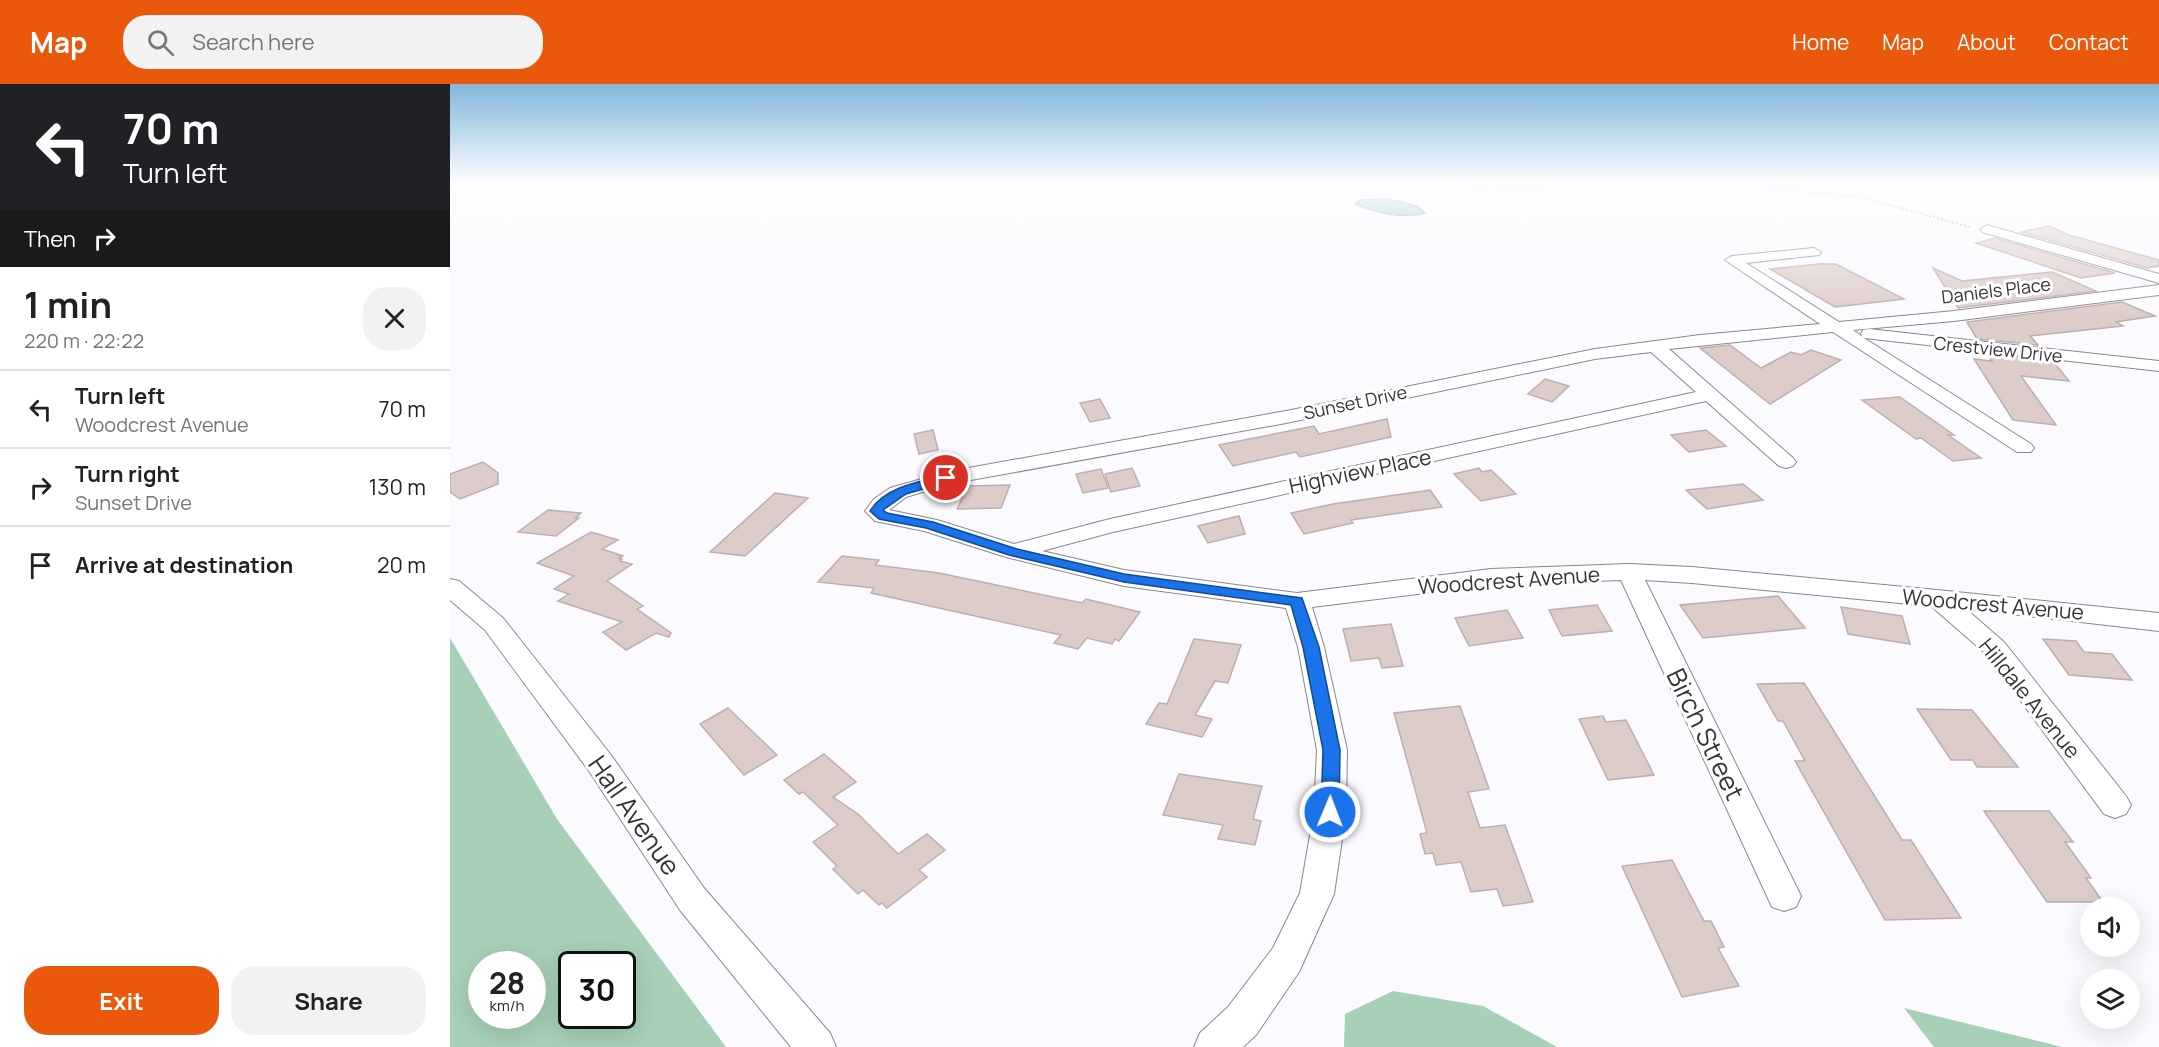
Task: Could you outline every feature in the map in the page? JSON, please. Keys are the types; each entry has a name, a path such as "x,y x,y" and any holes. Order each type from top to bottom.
{"street":[{"path":"1987,229 2159,279"},
{"name":"Crestview Drive","path":"1814,252 1732,260 2024,448"},
{"name":"Daniels Place","path":"1837,328 2159,290"},
{"name":"Crestview Drive","path":"1837,328 1919,341 2159,366"},
{"name":"Sunset Drive","path":"880,505 902,491 946,478 1286,417 1518,368 1655,346 1837,328"},
{"path":"1655,346 1786,462"},
{"name":"Highview Place","path":"1014,552 1148,518 1708,395"},
{"name":"Woodcrest Avenue","path":"880,505 876,511 883,516 929,525 1014,552 1124,578 1297,602 1491,577 1629,572 1692,575 1937,598 2159,622"},
{"name":"Birch Street","path":"1629,572 1784,896"},
{"name":"Hall Avenue","path":"450,587 494,624 600,763 692,899 816,1047"},
{"name":"Hilldale Avenue","path":"1937,598 1995,648 2115,805"},
{"path":"1214,1047 1242,1021 1286,960 1317,894 1330,812 1332,750 1311,647 1297,602"}],"path":[{"path":"1969,227 1987,229"}],"green space":[{"path":"450,638 557,819 726,1047 450,1047"},
{"path":"1393,991 1483,1006 1557,1047 1344,1047 1345,1014"},
{"path":"1904,1008 2062,1047 1934,1047"}],"building":[{"path":"2051,227 2069,235 2159,260 2159,266 2147,268 2021,232"},
{"path":"1995,238 2115,273 2081,278 1976,243"},
{"path":"1836,264 1904,299 1835,307 1770,269"},
{"path":"1933,268 1962,281 2052,272 2096,291 1958,308"},
{"path":"2122,302 2155,316 2116,322 2123,326 2030,336 2038,345 1977,339 1967,322"},
{"path":"1730,345 1761,368 1791,352 1801,355 1811,350 1841,360 1770,404 1700,348"},
{"path":"1987,354 2053,361 2069,381 2021,376 2056,425 2013,420 1974,359 1992,361"},
{"path":"1545,379 1569,386 1552,402 1528,394"},
{"path":"1900,397 1954,435 1948,435 1981,458 1953,461 1921,438 1916,439 1862,400"},
{"path":"1100,399 1110,418 1090,422 1080,403"},
{"path":"1387,419 1391,437 1300,457 1296,452 1233,466 1219,445 1314,426 1319,434"},
{"path":"933,430 938,450 919,454 914,434"},
{"path":"1706,430 1726,446 1689,452 1671,435"},
{"path":"483,462 498,473 498,484 460,499 450,492 450,474"},
{"path":"1132,468 1140,486 1111,492 1105,474"},
{"path":"1479,468 1482,472 1491,470 1516,494 1481,501 1454,474"},
{"path":"1101,469 1108,488 1083,493 1076,474"},
{"path":"1743,484 1763,500 1707,509 1686,490"},
{"path":"1010,485 1001,508 957,509 968,486"},
{"path":"1430,490 1442,507 1351,520 1353,523 1304,534 1291,513 1333,504"},
{"path":"775,493 808,498 745,556 710,552"},
{"path":"548,510 581,513 575,518 579,518 556,536 518,532"},
{"path":"1239,516 1245,534 1208,543 1198,526"},
{"path":"591,532 618,540 602,549 623,556 619,558 622,559 620,561 632,564 607,581 643,606 637,609 671,633 669,637 656,633 626,650 603,632 622,622 558,601 569,594 554,589 574,576 537,563"},
{"path":"842,556 879,560 875,565 939,573 1082,603 1086,599 1140,612 1119,641 1115,639 1112,644 1087,638 1078,649 1054,643 1061,635 871,593 874,588 818,582"},
{"path":"1778,596 1805,628 1703,638 1680,605"},
{"path":"1597,605 1612,631 1562,636 1549,610"},
{"path":"1841,607 1902,616 1910,644 1848,634"},
{"path":"1507,610 1523,638 1469,646 1455,618"},
{"path":"1391,624 1403,666 1382,668 1379,658 1351,661 1343,629"},
{"path":"1194,639 1241,645 1228,683 1215,681 1195,715 1212,719 1202,737 1146,724 1159,703 1167,704"},
{"path":"2043,639 2076,641 2084,652 2112,654 2132,680 2069,675"},
{"path":"1804,683 1902,840 1911,840 1961,918 1885,920 1795,761 1805,761 1783,721 1778,721 1757,684"},
{"path":"1460,706 1489,789 1468,792 1480,828 1505,825 1533,902 1503,906 1497,889 1471,892 1461,862 1436,865 1433,853 1425,854 1420,834 1427,833 1394,713"},
{"path":"728,708 777,755 744,775 700,724"},
{"path":"1917,709 1972,710 2018,767 1977,767 1973,760 1951,760"},
{"path":"1603,716 1606,722 1626,720 1654,775 1608,780 1579,719"},
{"path":"824,754 856,782 833,797 858,814 898,854 927,834 945,850 919,870 927,877 887,908 882,903 879,905 863,890 858,894 833,869 837,866 813,842 838,825 803,792 799,794 784,780"},
{"path":"1179,774 1262,786 1253,819 1261,821 1255,845 1218,839 1223,825 1163,815"},
{"path":"1984,811 2049,811 2073,842 2065,842 2091,878 2086,878 2099,897 2080,897 2080,902 2047,902"},
{"path":"1672,860 1704,921 1711,921 1724,947 1718,948 1739,986 1682,997 1622,866"}],"route":[{"path":"946,478 902,491 880,505 876,511 883,516 929,525 1014,552 1124,578 1297,602 1311,647 1332,750 1330,812"}]}
